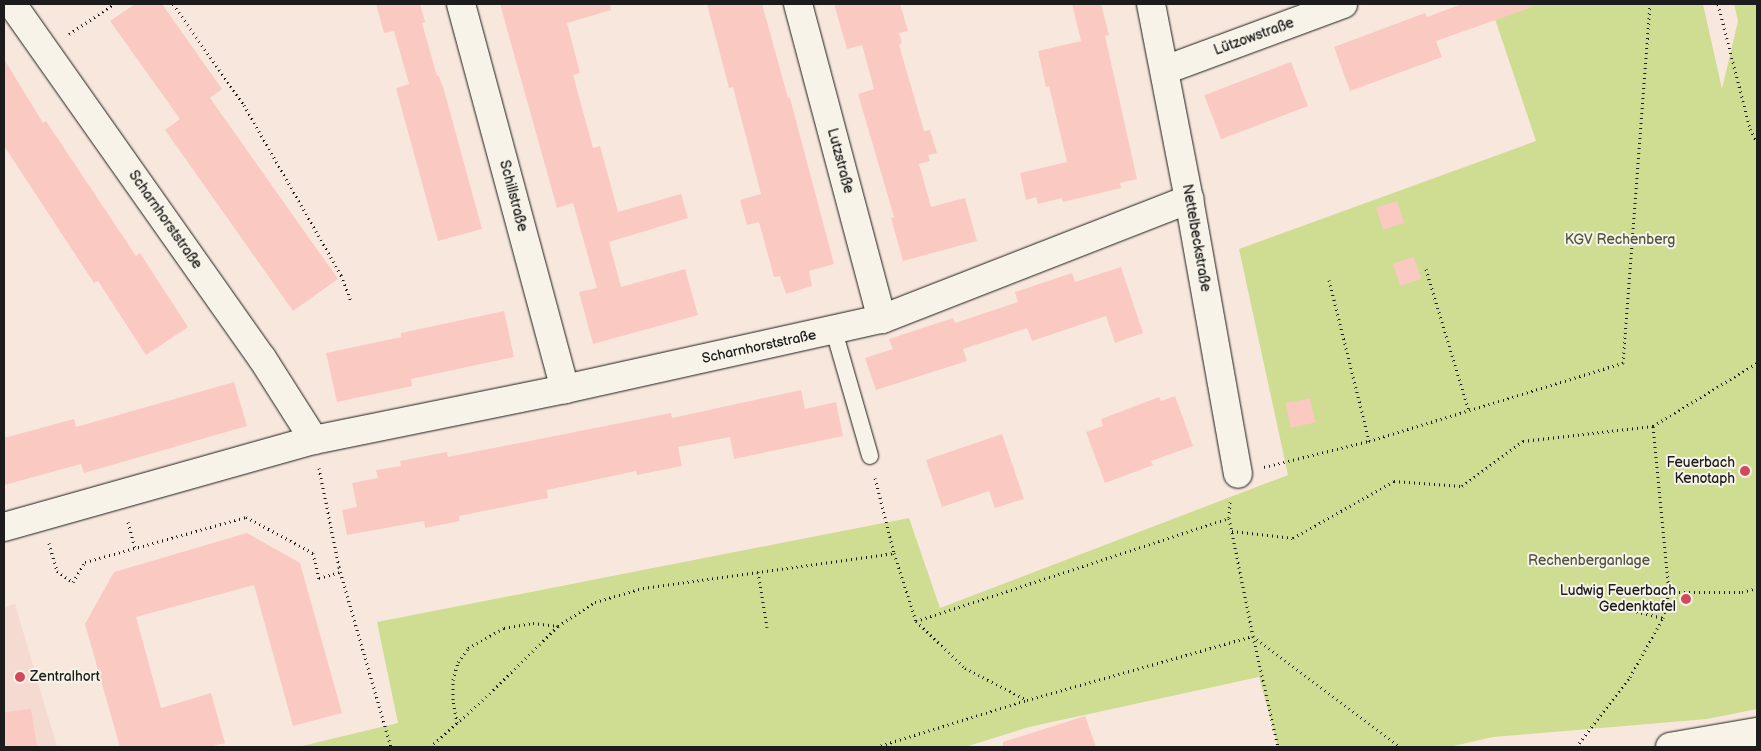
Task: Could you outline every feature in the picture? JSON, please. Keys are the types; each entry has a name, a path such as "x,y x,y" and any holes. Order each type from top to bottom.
{"street":[{"name":"Scharnhorststraße","path":"12,4 265,362 314,440"},
{"name":"Schillstraße","path":"461,4 565,389"},
{"name":"Lutzstraße","path":"798,4 882,319"},
{"name":"Nettelbeckstraße","path":"1151,4 1189,199 1238,474"},
{"name":"Lützowstraße","path":"1165,70 1343,4"},
{"name":"Scharnhorststraße","path":"4,527 314,440 565,389 882,319 1189,199"},
{"path":"1670,747 1757,732"}],"lane":[{"path":"834,331 870,456"}],"path":[{"path":"46,50 114,4"},
{"path":"173,4 244,106 341,275 351,301"},
{"path":"1278,747 1229,518 1229,505 1238,474 1369,441 1623,363 1650,4"},
{"path":"1718,4 1750,129 1757,142"},
{"path":"1426,269 1469,411"},
{"path":"1329,280 1369,441"},
{"path":"1232,531 1293,538 1394,481 1462,486 1523,441 1653,426 1757,362"},
{"path":"1576,747 1630,677 1663,618 1669,592 1653,426"},
{"path":"314,440 340,572 391,747"},
{"path":"870,456 894,553 916,620 965,668 1027,700"},
{"path":"41,516 57,571 74,582 85,562 246,517 313,553 319,578 340,572"},
{"path":"916,620 1229,518"},
{"path":"430,747 558,626 595,602 643,588 894,553"},
{"path":"758,572 767,627"},
{"path":"1669,592 1742,592 1757,588"},
{"path":"1627,609 1663,618"},
{"path":"457,723 453,700 454,680 458,662 468,648 504,628 533,623 558,626"},
{"path":"876,747 1027,700 1253,636"},
{"path":"1253,636 1400,747"}],"shaded area":[{"name":"Zentralhort","path":"15,604 57,747 4,747 4,607"}],"green space":[{"name":"Rechenberganlage","path":"1490,4 1703,4 1722,89 1738,21 1734,4 1757,4 1757,709 1707,719 1493,737 1449,747 1278,747 1259,677 1029,727 965,747 298,747 398,723 377,622 909,518 940,608 1288,475 1239,249 1536,141"}],"building":[{"path":"135,4 162,4 222,89 210,98 338,279 293,311 165,130 180,119 110,21"},
{"path":"376,4 420,4 425,22 422,23 437,76 439,76 444,90 482,229 438,241 396,88 409,84 394,31 384,33"},
{"path":"500,4 610,4 611,10 567,23 580,73 573,75 593,148 600,146 618,212 681,194 688,218 609,242 621,287 685,269 698,315 593,344 579,292 597,288 573,203 557,208"},
{"path":"707,4 762,4 788,98 790,98 834,264 809,271 812,286 786,294 780,276 774,277 759,222 747,225 740,200 761,194 733,87 729,88"},
{"path":"834,4 900,4 908,31 899,33 902,43 899,45 924,131 930,130 937,153 928,155 930,161 919,164 931,207 965,198 977,241 903,261 891,218 894,217 858,94 874,89 862,45 847,49"},
{"path":"1072,4 1101,4 1109,35 1105,36 1137,179 1120,183 1121,188 1063,202 1062,198 1038,204 1036,197 1026,200 1020,173 1067,162 1049,86 1046,87 1038,51 1081,41"},
{"path":"1462,4 1532,4 1532,7 1436,41 1442,57 1350,91 1334,47 1425,13 1427,17"},
{"path":"4,59 43,123 46,121 136,256 140,253 188,327 146,355 98,281 94,283 4,146"},
{"path":"1291,62 1308,106 1221,139 1204,95"},
{"path":"1397,201 1404,223 1383,230 1376,208"},
{"path":"1414,257 1421,279 1400,286 1393,264"},
{"path":"1121,267 1143,333 1115,343 1106,316 1032,341 1027,328 963,349 967,361 876,390 865,358 893,349 889,339 953,318 955,323 1018,302 1015,292 1072,273 1075,282"},
{"path":"504,311 514,357 411,379 412,386 337,402 326,353 401,337 401,333"},
{"path":"234,382 247,426 84,473 81,464 4,485 4,438 74,419 76,427"},
{"path":"801,390 805,409 836,402 843,436 734,459 730,437 678,447 682,466 637,475 636,471 547,490 548,498 459,516 460,521 425,528 424,521 347,535 342,510 357,507 352,483 378,478 376,470 401,466 400,461 447,452 448,457 671,413 672,418"},
{"path":"1175,396 1193,446 1151,461 1153,465 1105,483 1086,432 1103,426 1101,419 1159,397 1161,401"},
{"path":"1310,398 1315,422 1291,428 1286,403"},
{"path":"1002,434 1024,499 995,508 989,491 942,507 926,460"},
{"path":"247,533 300,563 342,713 293,726 254,585 136,617 161,708 211,693 225,743 209,747 120,747 85,624 114,572"},
{"path":"31,709 37,747 4,747 4,712"},
{"path":"1085,716 1096,747 1003,747 1003,742"}],"place":[{"name":"Feuerbach Kenotaph","path":"1745,471"},
{"name":"Ludwig Feuerbach Gedenktafel","path":"1686,599"},
{"name":"Zentralhort","path":"20,677"}],"park label":[{"name":"KGV Rechenberg","path":"1620,240"}]}
